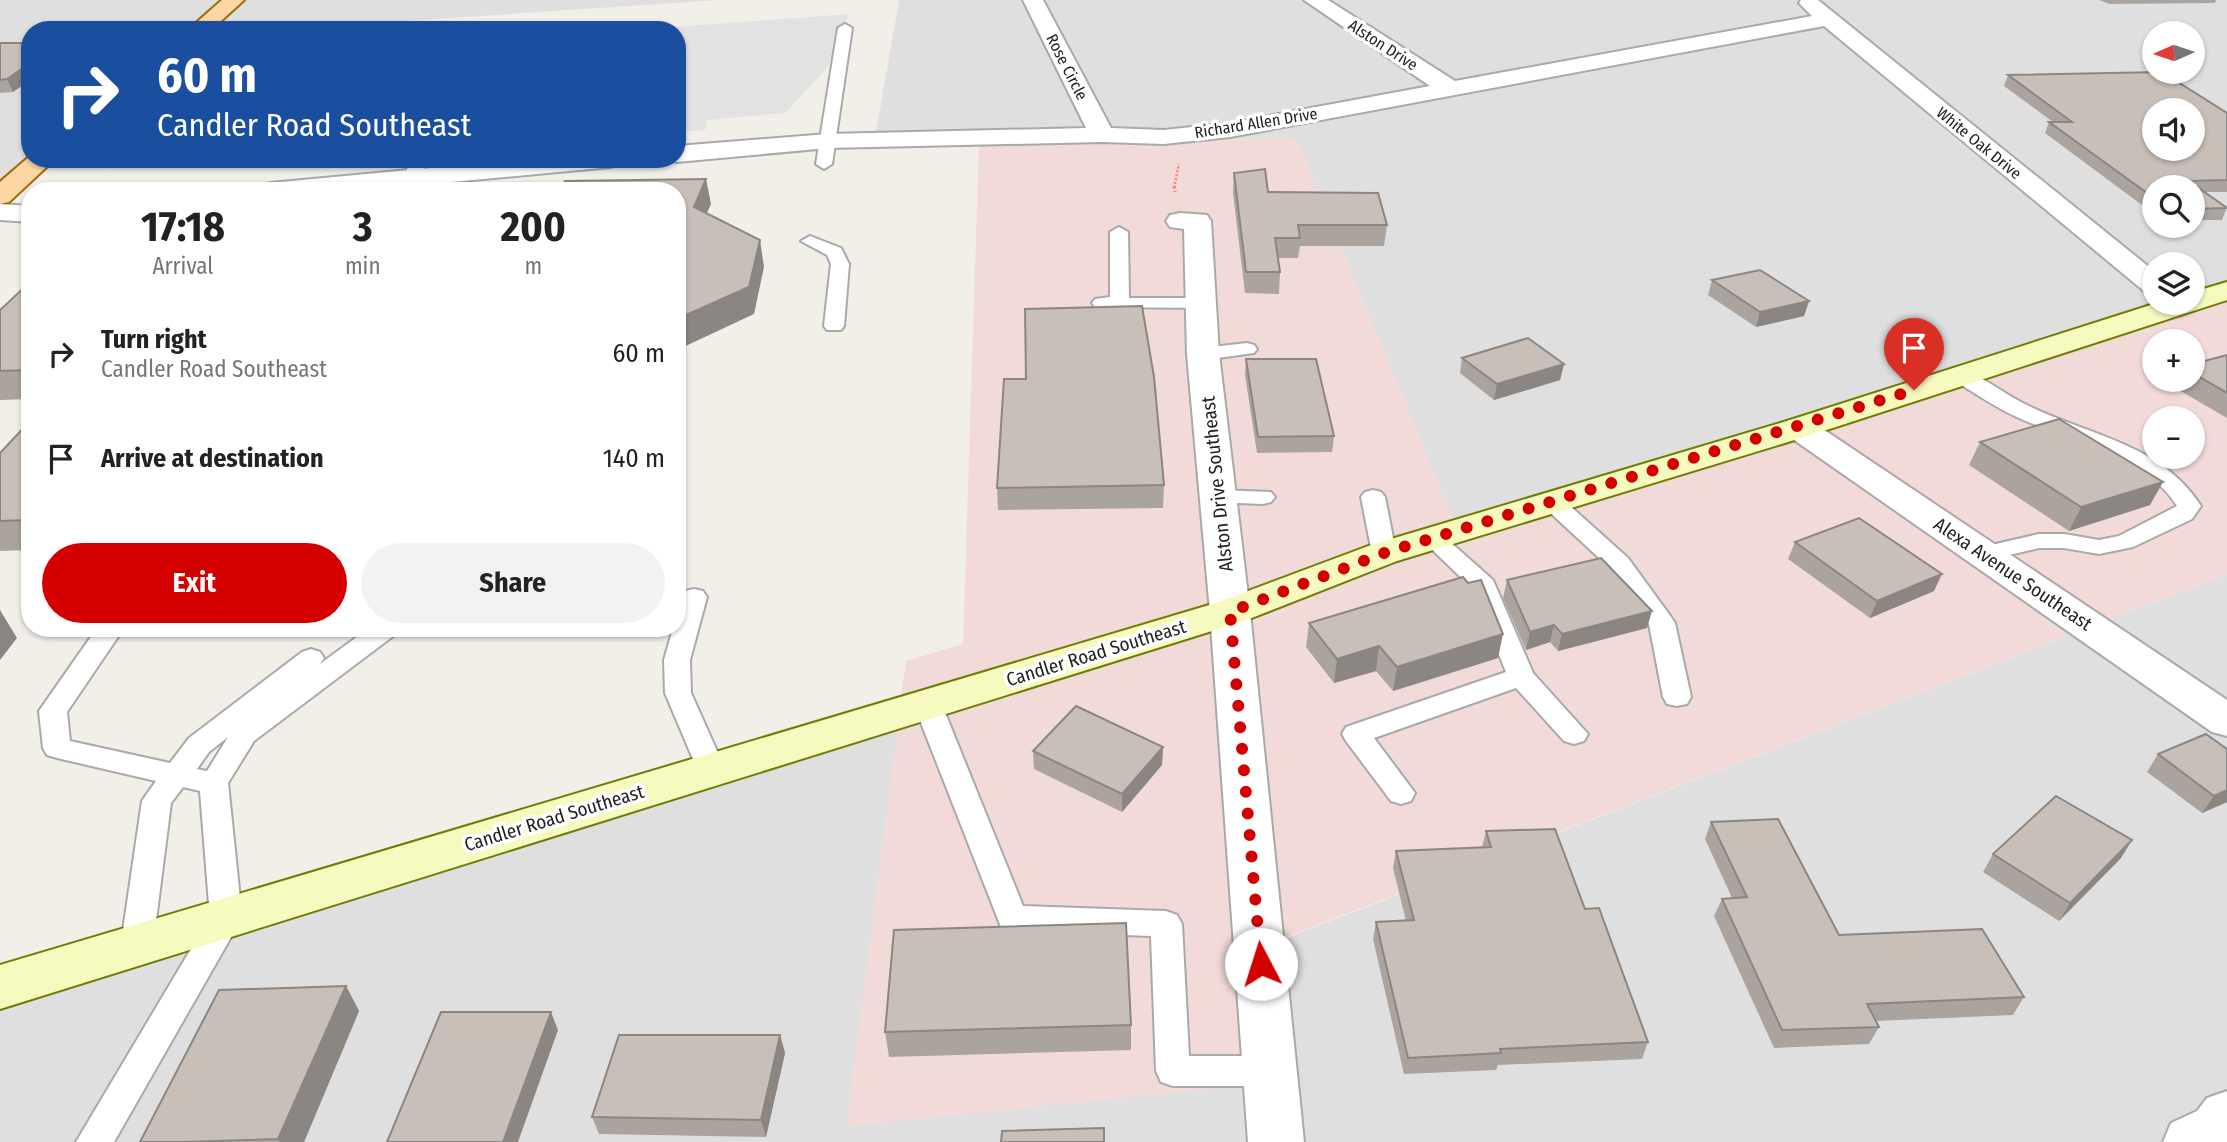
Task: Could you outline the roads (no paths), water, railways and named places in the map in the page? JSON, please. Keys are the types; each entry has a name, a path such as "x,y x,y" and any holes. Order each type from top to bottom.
{"main road":[{"path":"209,21 234,0"},
{"path":"0,196 32,168"},
{"name":"Candler Road Southeast","path":"2205,297 2227,291"},
{"name":"Candler Road Southeast","path":"0,987 1230,612 1384,553 1799,428 2148,315"}],"street":[{"name":"Rose Circle","path":"1033,0 1102,135"},
{"name":"Alston Drive","path":"1314,0 1451,89"},
{"name":"White Oak Drive","path":"1805,0 2142,275"},
{"name":"Richard Allen Drive","path":"686,154 826,152 1102,135 1164,137 1230,130 1827,19"},
{"path":"349,182 498,168"},
{"path":"0,212 21,213"},
{"name":"Alston Drive Southeast","path":"1180,221 1197,220 1203,354 1230,612 1276,1142"},
{"name":"Alexa Avenue Southeast","path":"1799,428 2227,721"},
{"path":"2191,1142 2217,1129 2227,1116"}],"lane":[{"path":"826,152 845,28"},
{"path":"1119,232 1111,303 1199,304"},
{"path":"810,241 835,252 840,264 834,326"},
{"path":"1203,354 1247,349"},
{"path":"1960,376 2027,414 2093,438 2124,453 2171,482 2185,495 2189,506 2185,514 2125,542 2099,547 2064,541 2039,541 1983,554"},
{"path":"1218,497 1263,497"},
{"path":"1373,497 1384,553"},
{"path":"1552,502 1619,563 1662,623 1678,697"},
{"path":"1433,538 1484,586 1521,677 1574,734"},
{"path":"686,627 694,597"},
{"path":"105,637 53,711 57,748 215,783"},
{"path":"94,1142 226,918 215,783 244,734 375,637"},
{"path":"683,637 677,660 678,693 712,771"},
{"path":"137,944 157,801 199,745 311,658"},
{"path":"1401,793 1356,734 1521,677"},
{"path":"928,705 1012,918 1166,924 1173,1071 1270,1071"}]}
